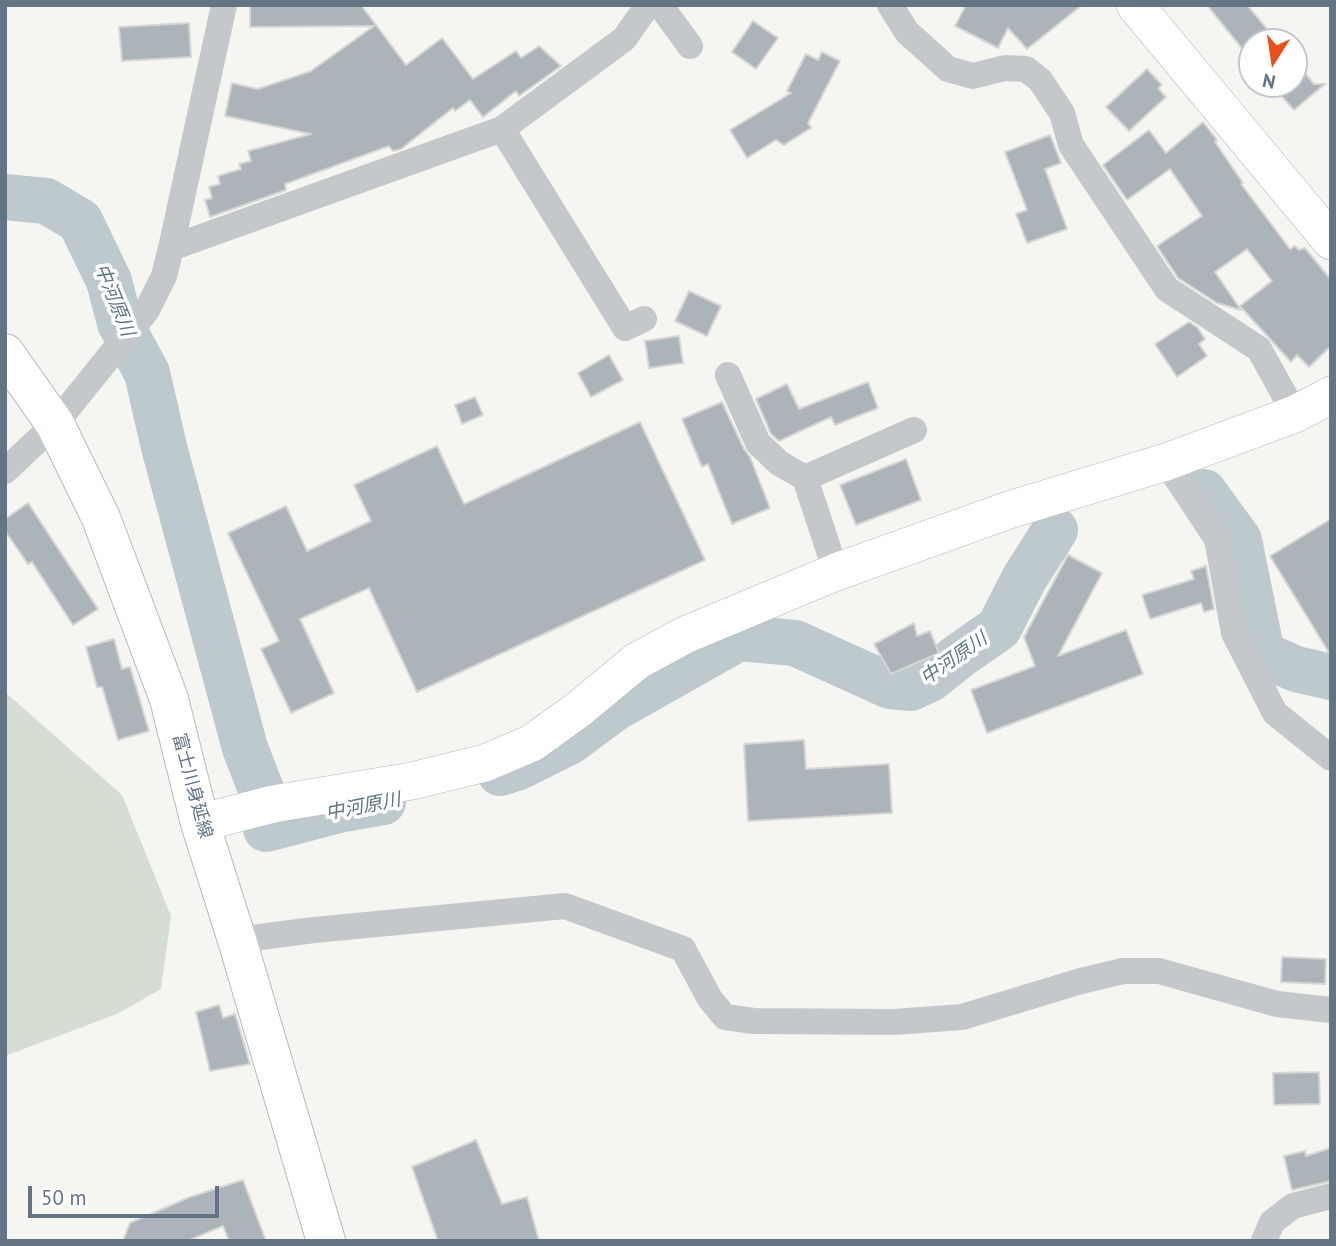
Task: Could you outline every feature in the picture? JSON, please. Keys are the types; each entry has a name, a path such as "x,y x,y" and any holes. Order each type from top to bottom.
{"main road":[{"name":"富士川身延線","path":"5,353 55,424 101,518 213,819 250,938 326,1241"}],"street":[{"path":"11,457 55,424 147,310 164,276 224,5"},
{"path":"171,248 502,129 624,39 648,5"},
{"path":"660,5 690,46"},
{"path":"890,5 907,32 948,69 973,76 1004,68 1026,69 1040,80 1062,113 1071,145 1167,289 1259,349 1295,414"},
{"path":"1135,5 1331,241"},
{"path":"502,129 625,328 644,319"},
{"path":"728,374 758,443 779,463 805,478 836,572"},
{"path":"213,819 273,804 412,780 485,763 532,743 579,709 636,661 685,635 836,572 1009,510 1166,462 1295,414 1331,395"},
{"path":"805,478 914,430"},
{"path":"1166,462 1217,539 1234,633 1275,713 1331,758"},
{"path":"250,938 565,906 683,949 710,999 725,1017 754,1021 892,1022 962,1017 1123,971 1160,971 1277,1004 1331,1010"},
{"path":"1264,1241 1272,1222 1293,1206 1331,1196"}],"shaded area":[{"path":"5,692 122,795 171,916 161,989 117,1014 5,1056"}],"building":[{"path":"250,5 361,5 406,65 442,38 473,79 516,51 521,58 539,46 561,66 519,96 516,91 483,117 470,100 455,111 453,108 401,149 393,151 389,146 285,184 286,190 210,217 205,200 212,198 209,187 220,184 218,176 241,169 239,164 251,161 248,151 311,134 225,116 232,83 258,89 311,71 374,26 250,27"},
{"path":"966,5 1082,5 1027,49 1008,28 998,48 955,26"},
{"path":"1207,5 1247,5 1266,28 1238,28 1238,44"},
{"path":"753,21 778,38 756,69 732,52"},
{"path":"189,23 191,57 122,61 119,27"},
{"path":"822,52 840,61 808,123 811,128 784,145 776,140 747,158 730,130 791,93 787,91 806,54 818,60"},
{"path":"1147,69 1162,85 1158,88 1166,97 1129,131 1106,107"},
{"path":"1308,77 1314,84 1325,84 1294,110 1283,98 1308,98"},
{"path":"1203,122 1217,140 1215,142 1243,183 1241,184 1290,249 1295,246 1299,250 1305,248 1331,280 1331,346 1309,367 1297,355 1291,362 1240,306 1272,281 1247,249 1215,272 1241,310 1217,303 1178,278 1157,246 1202,216 1170,169 1127,200 1103,165 1149,130 1166,153"},
{"path":"1050,135 1061,163 1045,169 1067,229 1027,243 1016,214 1027,210 1005,152"},
{"path":"689,291 721,306 707,336 675,321"},
{"path":"1189,322 1197,327 1205,339 1199,344 1207,356 1177,377 1155,344"},
{"path":"679,336 683,363 649,368 645,341"},
{"path":"609,355 623,380 591,397 578,373"},
{"path":"868,382 878,408 835,425 831,417 779,441 771,434 756,399 787,384 799,409"},
{"path":"475,397 483,415 462,424 455,405"},
{"path":"722,402 750,457 770,508 732,524 708,464 702,467 682,419"},
{"path":"640,422 705,560 417,692 369,588 300,619 334,693 291,713 261,649 279,641 228,533 286,506 307,551 371,521 354,485 437,446 464,504"},
{"path":"906,459 921,500 856,525 840,485"},
{"path":"28,503 98,609 73,625 32,562 28,564 5,531 5,519"},
{"path":"1331,519 1331,656 1270,556"},
{"path":"1068,555 1102,573 1058,656 1126,630 1143,674 987,733 971,690 1035,666 1024,637"},
{"path":"1206,566 1214,609 1204,612 1201,603 1150,619 1142,595 1194,579 1191,571"},
{"path":"914,623 917,636 930,631 939,653 891,674 874,644"},
{"path":"114,639 122,669 130,667 149,731 118,740 102,687 97,687 86,647"},
{"path":"804,740 806,769 889,764 892,813 748,821 744,744"},
{"path":"1282,957 1326,959 1325,984 1281,982"},
{"path":"219,1005 223,1018 235,1014 250,1064 210,1071 196,1012"},
{"path":"1319,1072 1320,1104 1274,1105 1273,1073"},
{"path":"476,1140 502,1204 527,1197 539,1241 438,1241 412,1167"},
{"path":"1331,1148 1331,1181 1292,1190 1284,1156 1305,1151 1306,1156"},
{"path":"243,1180 266,1241 229,1241 223,1226 187,1241 123,1241 130,1223 190,1197"}],"waterway":[{"name":"中河原川","path":"5,197 46,201 80,221 109,281 120,323 147,373 164,447 245,748 262,792 266,829 343,809 383,802"},
{"name":"中河原川","path":"1204,492 1239,540 1262,654 1296,669 1331,677"},
{"name":"中河原川","path":"500,773 519,767 569,742 615,708 739,638 795,643 890,686 911,688 930,679 999,628 1024,579 1055,530"}]}
